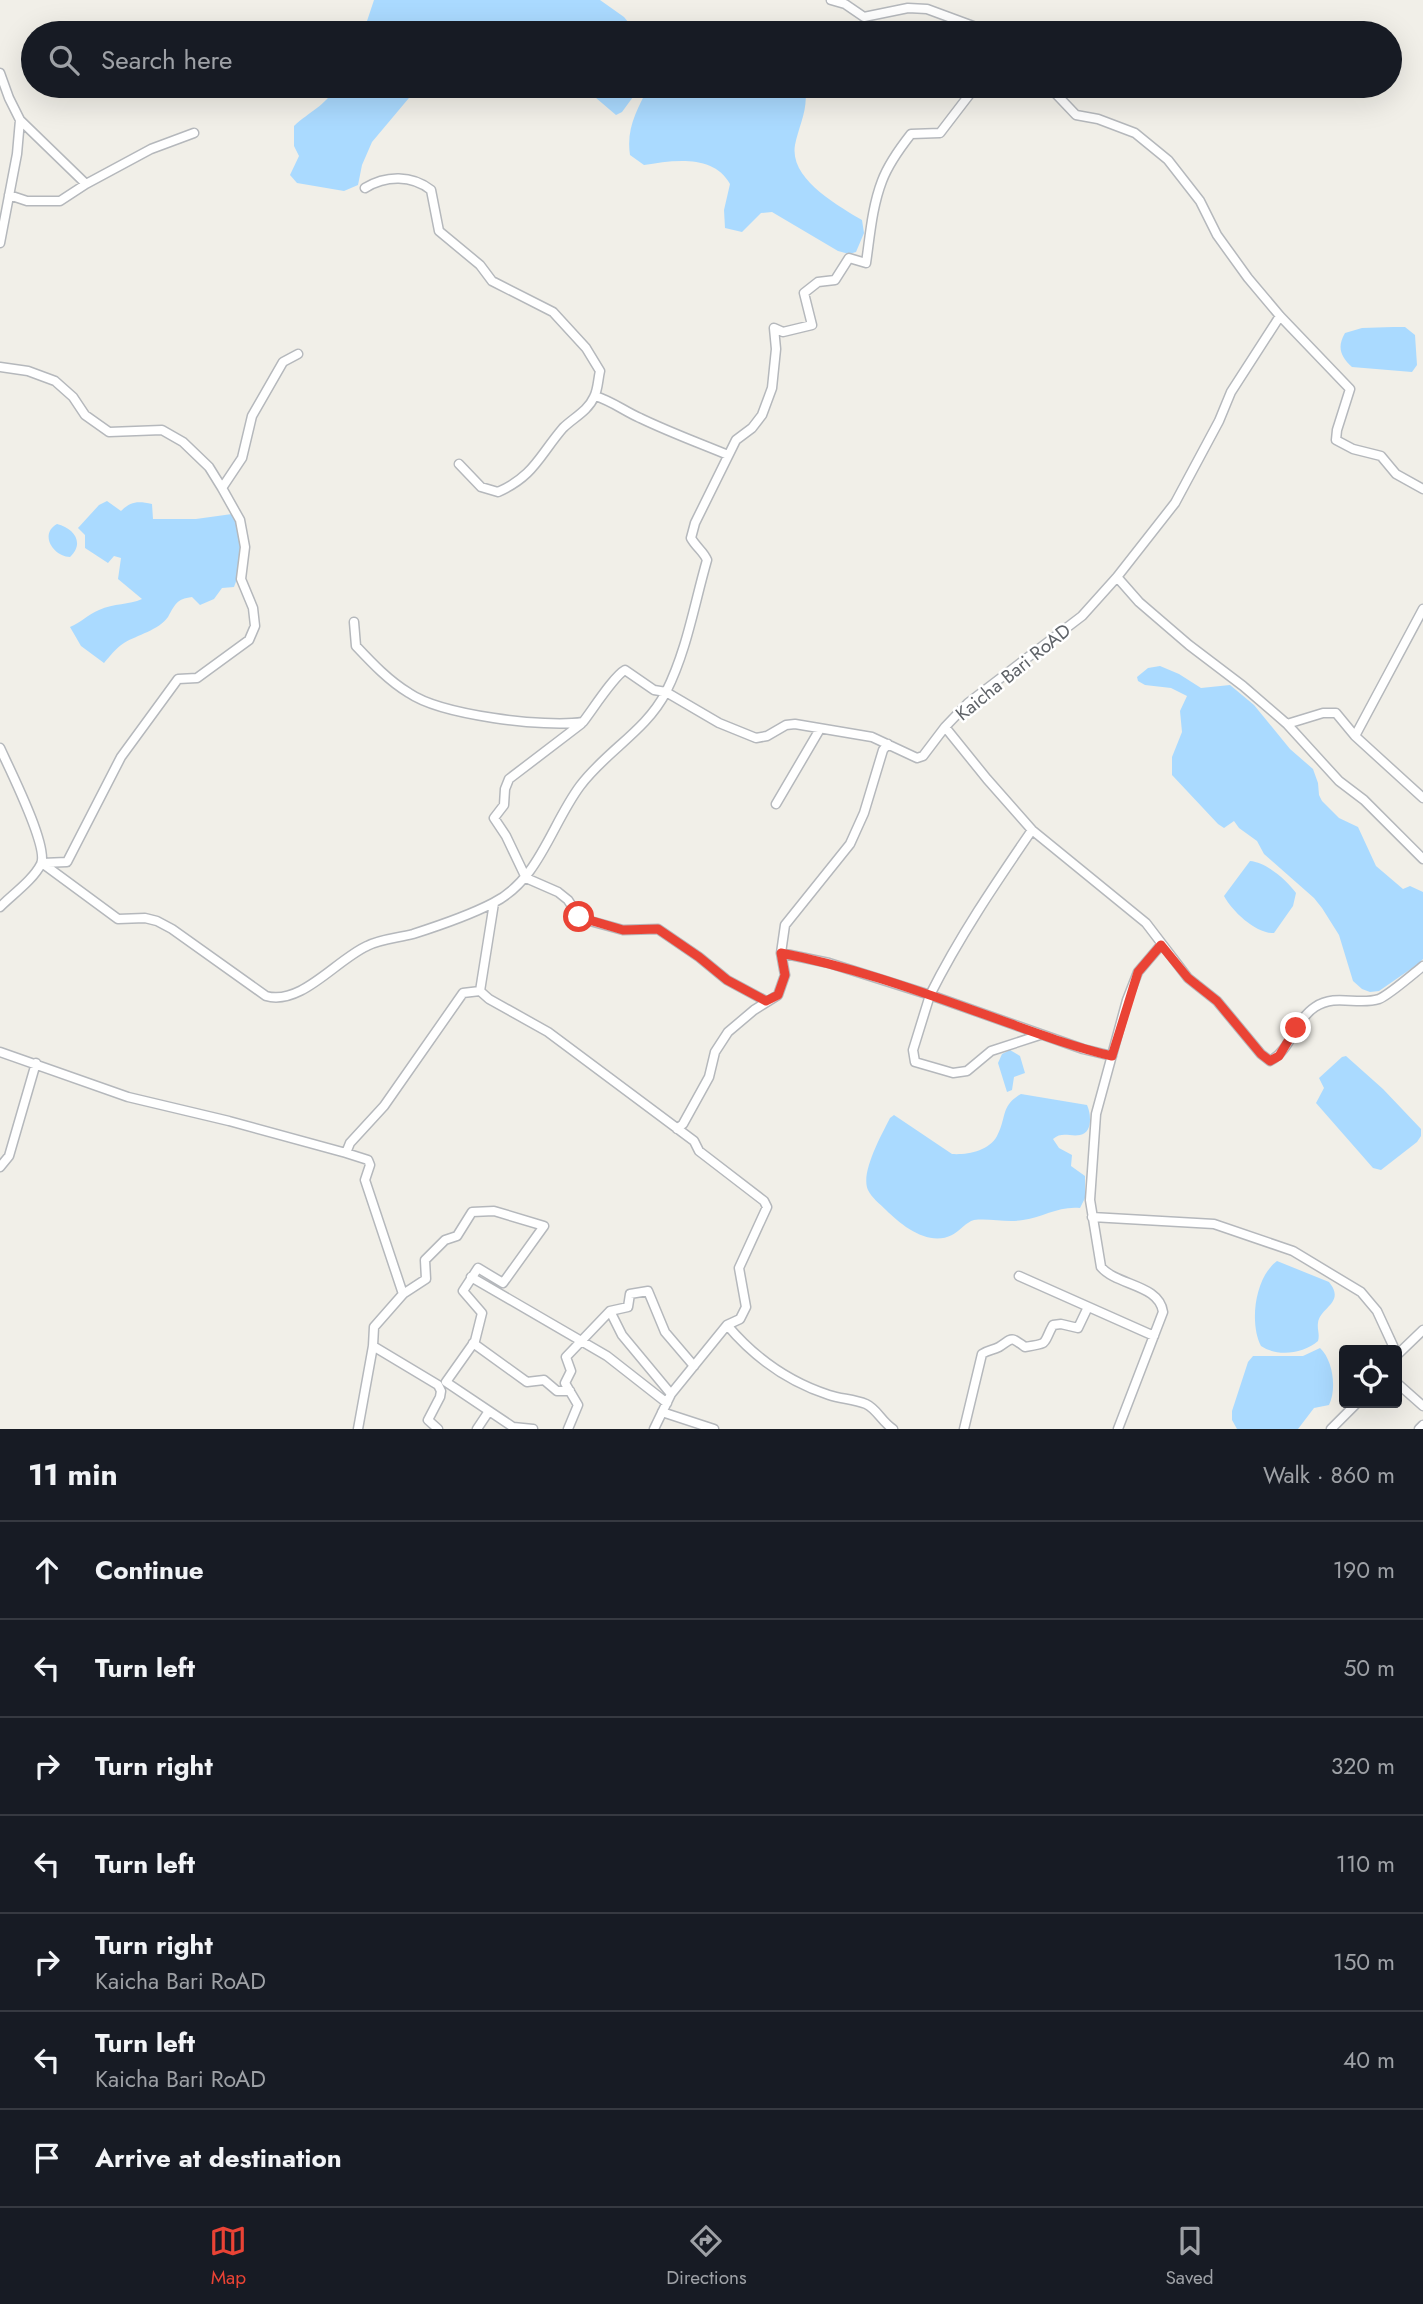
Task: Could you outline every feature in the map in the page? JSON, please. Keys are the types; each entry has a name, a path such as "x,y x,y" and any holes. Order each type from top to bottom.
{"street":[{"path":"831,0 845,4 864,17 908,8 927,9 960,21"},
{"path":"0,73 20,120 86,184"},
{"path":"42,863 118,919 145,918 157,921 266,996 279,1000 298,992 367,945 414,933 494,903 526,878 581,784 651,717 666,692 685,649 707,560 705,553 697,548 691,538 695,523 736,440 752,428 762,415 772,388 776,349 774,328 783,332 812,325 804,293 818,282 835,280 849,258 866,263 873,215 882,181 901,147 911,134 940,133 967,98"},
{"path":"1060,98 1076,115 1098,119 1135,133 1168,160 1200,201 1217,235 1248,278 1280,316 1350,389 1336,440 1353,449 1381,456 1396,474 1423,489"},
{"path":"0,243 17,154 20,120"},
{"path":"9,195 27,201 60,201 151,149 194,133"},
{"path":"365,188 376,182 406,178 422,183 431,190 439,231 480,265 492,281 553,312 586,348 600,370 595,396 589,406 564,428 534,468 516,484 498,492 481,487 459,464"},
{"name":"Kaicha Bari RoAD","path":"1280,316 1231,392 1219,421 1175,503 1117,577 1082,616 968,703 945,727 1032,830 1146,923 1188,978 1217,1001 1261,1054 1270,1061 1279,1056 1312,1009 1328,999 1379,999 1423,966"},
{"path":"222,488 242,458 252,416 284,362 298,354"},
{"path":"0,367 28,371 55,381 73,397 85,415 109,432 162,430 183,442 209,467 240,520 245,547 242,579 253,608 255,626 249,640 197,678 178,680 121,757 67,862 42,863"},
{"path":"595,396 612,401 661,428 728,455"},
{"path":"1117,577 1139,602 1169,628 1243,685 1287,724 1339,781 1364,800 1423,859"},
{"path":"1355,736 1423,609"},
{"path":"354,622 356,646 410,695 449,709 520,722 564,725 583,722"},
{"path":"766,1001 727,980 658,929 623,930 579,917 568,900 558,892 526,878 506,836 494,818 504,805 509,779 583,722 617,674 625,670 654,690 666,692 719,723 757,738 768,736 786,725 795,724 872,737 910,756 923,756 945,727"},
{"path":"1287,724 1323,713 1336,713 1355,736 1423,798"},
{"path":"776,804 820,729"},
{"path":"677,1129 683,1124 709,1077 715,1052 729,1032 766,1001 778,995 785,975 781,953 785,925 850,844 864,813 883,750 888,744"},
{"path":"0,748 32,819 43,852 42,863 0,907"},
{"path":"1032,830 953,949 930,995 913,1050 915,1062 953,1073 967,1071 991,1051 1040,1035"},
{"path":"480,991 494,903"},
{"path":"1118,1429 1163,1312 1162,1305 1152,1294 1108,1275 1101,1267 1090,1200 1096,1114 1138,972 1161,945"},
{"path":"781,953 829,963 930,995 1040,1035 1112,1056"},
{"path":"346,1153 350,1143 391,1095 463,993 480,991 489,999 548,1032 698,1145 699,1151 764,1201 767,1208 739,1268 746,1307 740,1319 727,1325 671,1394 654,1429"},
{"path":"0,1052 128,1097 229,1121 368,1160 370,1165 365,1180 403,1294"},
{"path":"0,1167 9,1156 36,1063"},
{"path":"358,1429 374,1327 403,1294 426,1279 425,1260 444,1240 457,1236 472,1212 494,1211 544,1226 503,1283 478,1268 463,1291 482,1313 473,1343 442,1383 440,1397 428,1420 438,1429"},
{"path":"1092,1217 1214,1224 1293,1251 1361,1292 1377,1311 1393,1345"},
{"path":"1019,1276 1154,1336"},
{"path":"471,1278 607,1356 667,1403"},
{"path":"568,1429 578,1405 565,1383 571,1371 566,1357 610,1311 628,1307 630,1294 648,1291 665,1332 694,1366"},
{"path":"964,1429 982,1354 997,1348 1008,1339 1014,1339 1025,1347 1043,1344 1049,1338 1053,1325 1078,1328 1088,1307"},
{"path":"610,1311 622,1335 671,1394"},
{"path":"727,1325 746,1348 781,1373 829,1395 864,1403 874,1409 881,1422 893,1429"},
{"path":"1402,1350 1423,1330"},
{"path":"473,1343 527,1382 544,1380 557,1391 570,1391"},
{"path":"373,1346 442,1383 513,1427 533,1429"},
{"path":"1402,1387 1423,1406"},
{"path":"1337,1427 1353,1408"},
{"path":"477,1429 489,1411"},
{"path":"663,1412 714,1429"},
{"path":"1419,1429 1423,1425"}],"water":[{"path":"374,0 600,0 627,21 367,21"},
{"path":"327,98 409,98 372,142 362,165 358,185 344,191 297,183 290,175 299,156 294,146 294,126"},
{"path":"596,98 632,98 622,112 616,115"},
{"path":"643,98 806,98 795,145 795,157 807,180 862,220 864,233 856,252 849,254 838,251 772,212 761,213 742,232 725,228 724,210 730,184 723,174 703,163 692,161 644,165 630,155 631,128"},
{"path":"1405,327 1415,335 1417,365 1412,372 1352,367 1341,351 1345,333 1362,328"},
{"path":"107,501 121,511 135,503 152,504 153,519 196,519 232,514 240,530 242,550 234,587 222,588 214,599 200,605 192,597 179,601 164,622 121,645 104,663 81,646 70,627 105,608 142,599 118,579 121,558 114,556 108,563 85,548 85,535 78,528 99,505"},
{"path":"57,524 76,537 77,547 70,557 58,553 50,544 49,533"},
{"path":"1160,666 1201,688 1230,685 1254,705 1290,749 1313,769 1322,801 1339,818 1358,827 1376,866 1403,889 1410,886 1423,892 1423,959 1418,964 1379,991 1362,989 1353,981 1339,935 1314,898 1264,854 1257,841 1234,821 1224,828 1218,824 1172,775 1172,757 1182,732 1180,711 1187,696 1171,688 1145,685 1138,681 1137,677 1148,668"},
{"path":"1250,861 1276,872 1296,893 1293,906 1274,933 1252,926 1224,896"},
{"path":"1010,1050 1020,1056 1025,1073 1014,1077 1012,1090 1007,1092 998,1063 1002,1054"},
{"path":"1346,1056 1383,1089 1421,1129 1417,1142 1381,1170 1373,1168 1316,1103 1324,1088 1319,1078"},
{"path":"1021,1094 1087,1105 1090,1117 1087,1131 1080,1135 1063,1135 1053,1139 1059,1148 1072,1155 1071,1166 1085,1176 1085,1198 1080,1208 1017,1221 974,1220 952,1235 934,1238 925,1237 908,1228 869,1193 866,1183 869,1164 890,1118 894,1115 952,1154 971,1153 983,1149 993,1141 1000,1130 1007,1108"},
{"path":"1277,1261 1329,1282 1335,1295 1318,1323 1318,1341 1298,1351 1275,1352 1261,1346 1257,1336 1255,1313 1259,1289 1270,1268"},
{"path":"1320,1348 1331,1367 1333,1391 1329,1405 1314,1408 1298,1429 1237,1429 1232,1420 1232,1411 1248,1362 1253,1356 1303,1356"}],"route":[{"path":"579,917 623,930 658,929 727,980 766,1001 778,995 785,975 781,953 829,963 891,982 1040,1035 1112,1056 1138,972 1161,945 1188,978 1217,1001 1261,1054 1270,1061 1279,1056 1296,1028"}]}
